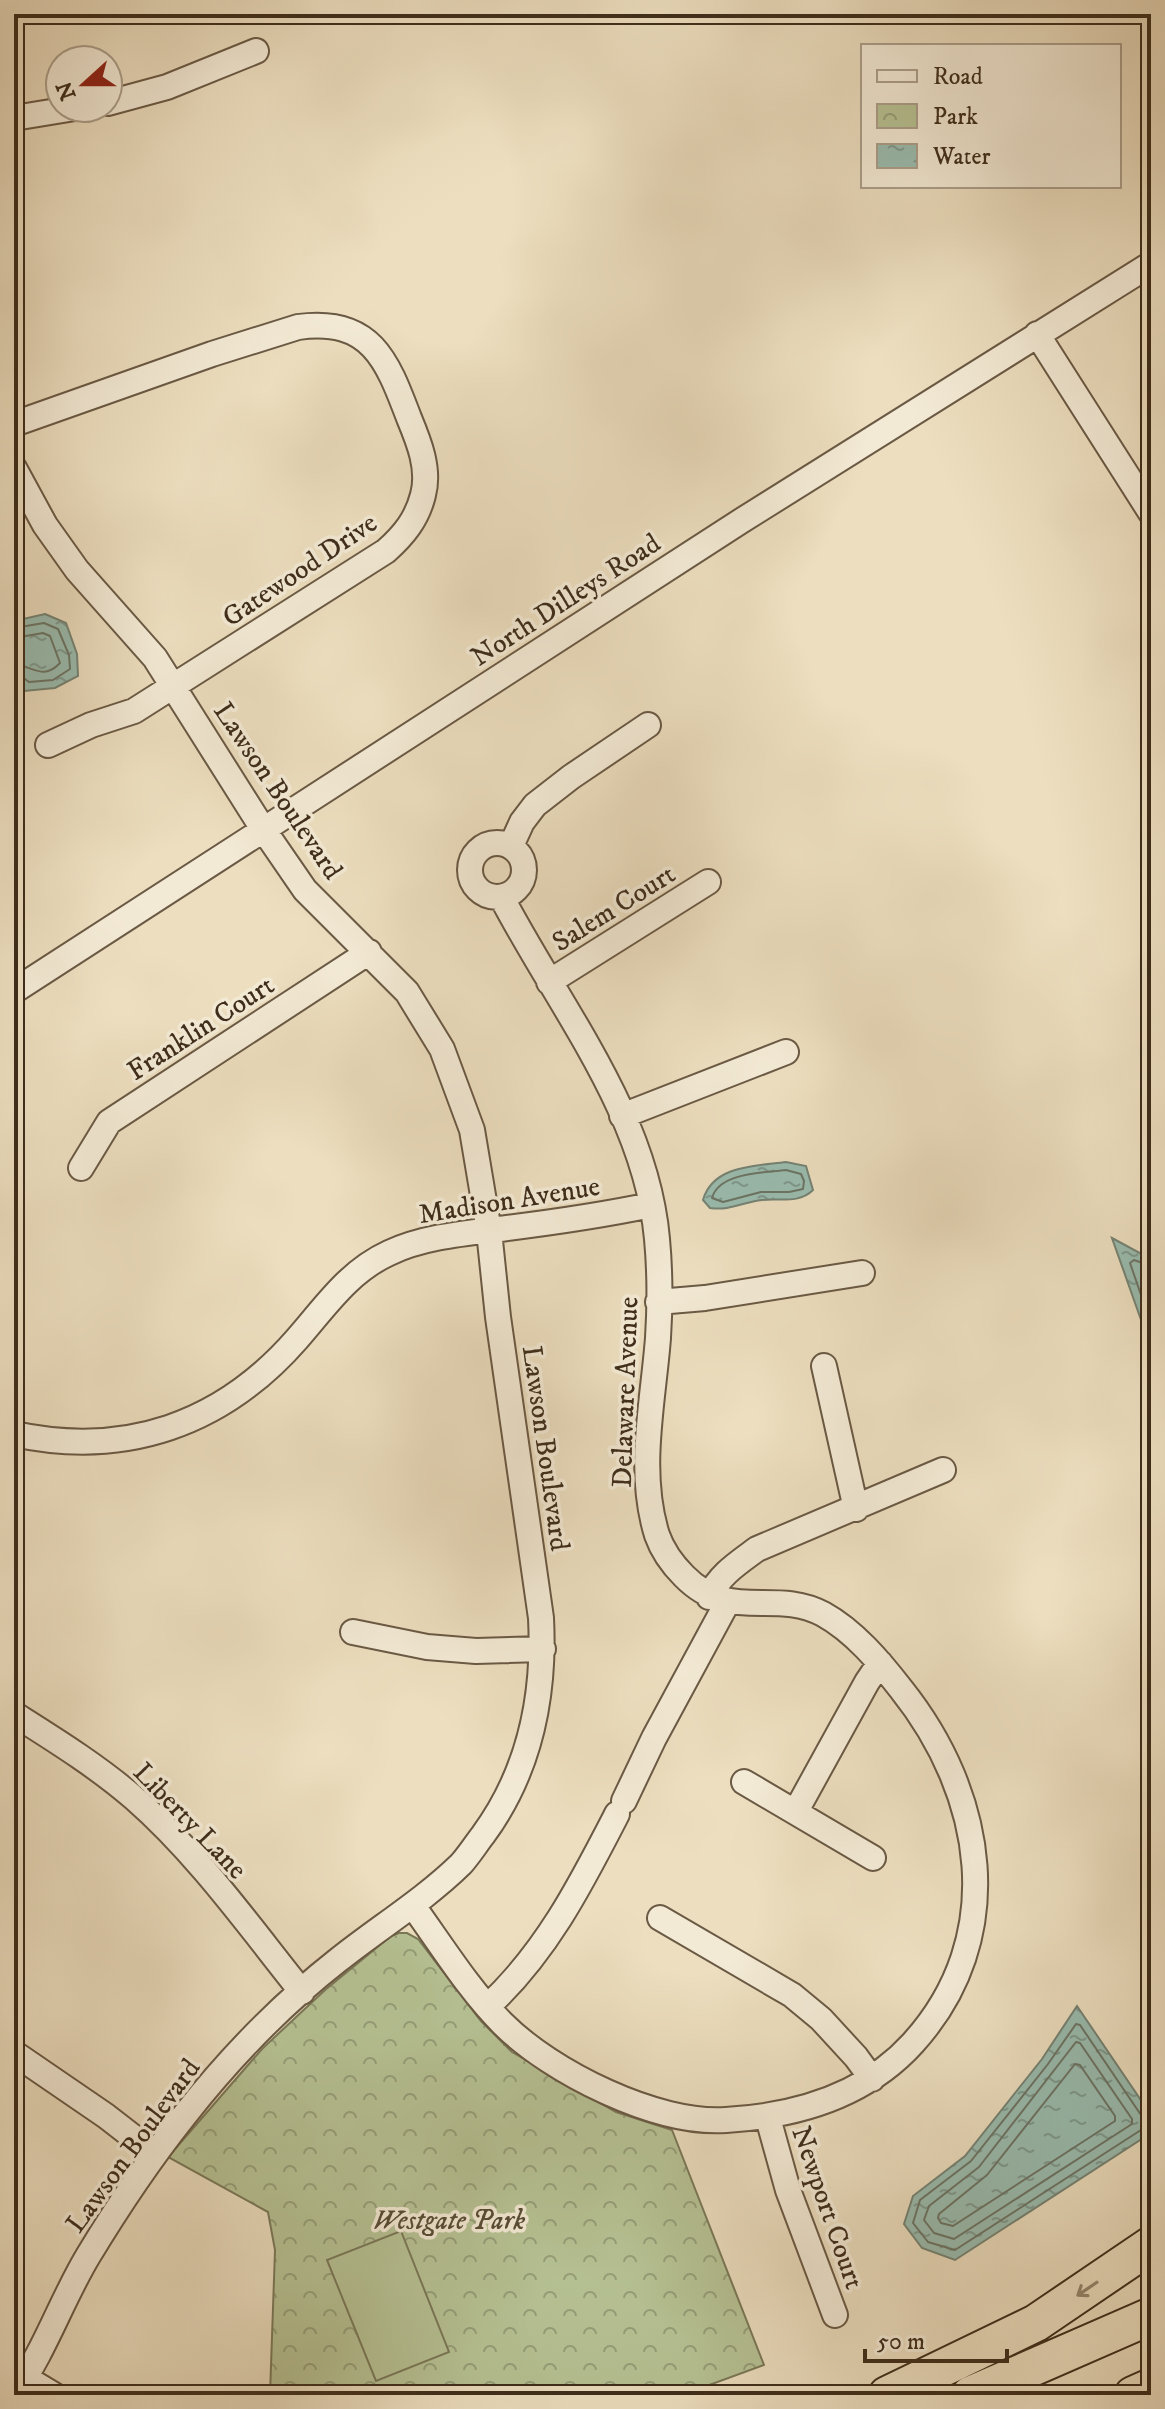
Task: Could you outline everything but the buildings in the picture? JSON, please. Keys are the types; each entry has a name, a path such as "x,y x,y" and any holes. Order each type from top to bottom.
{"highway":[{"path":"887,2395 1036,2323 1151,2245"},
{"path":"970,2395 1151,2316"},
{"path":"1133,2395 1151,2387"}],"street":[{"path":"124,99 167,87 256,51"},
{"path":"14,118 44,113"},
{"name":"North Dilleys Road","path":"14,991 741,521 1151,264"},
{"name":"Gatewood Drive","path":"14,424 298,327 340,328 378,351 390,368 420,446 426,473 424,494 415,520 386,551 134,711 91,725 48,745"},
{"path":"1037,334 1151,513"},
{"name":"Lawson Boulevard","path":"14,468 45,525 77,570 155,658 305,890 407,992 442,1049 472,1130 489,1231 543,1649 532,1735 509,1793 463,1862 413,1906 337,1961 302,1992 255,2036 185,2114 87,2257 45,2345 18,2381"},
{"path":"502,898 516,890 523,878 523,863 511,846 522,822 535,805 648,725"},
{"name":"Delaware Avenue","path":"511,846 492,843 479,849 473,855 470,868 476,888 486,896 502,898 603,1073 637,1154 657,1237 658,1336 647,1438 650,1497 657,1534 665,1553 697,1590 718,1600"},
{"name":"Salem Court","path":"549,982 708,882"},
{"name":"Franklin Court","path":"81,1168 109,1122 369,952"},
{"path":"622,1116 786,1052"},
{"name":"Madison Avenue","path":"14,1434 50,1442 109,1442 153,1434 223,1403 260,1376 297,1339 342,1285 361,1269 390,1252 429,1239 598,1216 651,1205"},
{"path":"658,1302 705,1298 862,1273"},
{"path":"824,1366 856,1509"},
{"path":"487,2007 515,1981 545,1941 585,1876 621,1807 718,1600 715,1585 757,1549 943,1470"},
{"path":"413,1906 487,2007 534,2050 628,2103 681,2119 705,2122 768,2118 808,2107 854,2090 904,2053 938,2009 953,1982 969,1939 975,1902 975,1860 972,1832 957,1786 913,1703 880,1663 844,1630 822,1613 785,1604 718,1600"},
{"path":"353,1632 427,1647 476,1651 543,1649"},
{"path":"796,1811 880,1663"},
{"name":"Liberty Lane","path":"14,1714 73,1751 153,1815 209,1877 302,1992"},
{"path":"744,1782 873,1858"},
{"path":"660,1918 792,1995 821,2019 872,2079"},
{"path":"14,2053 155,2154"},
{"name":"Newport Court","path":"768,2118 788,2190 835,2315"},
{"path":"18,2381 54,2395"}],"green space":[{"name":"Westgate Park","path":"407,1933 418,1939 481,2021 512,2052 616,2112 672,2130 764,2365 682,2395 270,2395 275,2250 268,2212 168,2157 262,2049 325,1990 391,1936"},
{"path":"401,2231 449,2352 376,2381 327,2260"}],"water":[{"path":"45,614 66,623 77,654 78,676 55,688 24,691 14,678 14,621"},
{"path":"786,1162 806,1166 813,1190 795,1199 762,1200 724,1208 710,1208 703,1200 708,1188 726,1174 737,1169"},
{"path":"1112,1238 1151,1259 1151,1348"},
{"path":"1077,2006 1151,2115 1151,2133 955,2260 922,2248 904,2224 913,2196 965,2156 1042,2059"}]}
